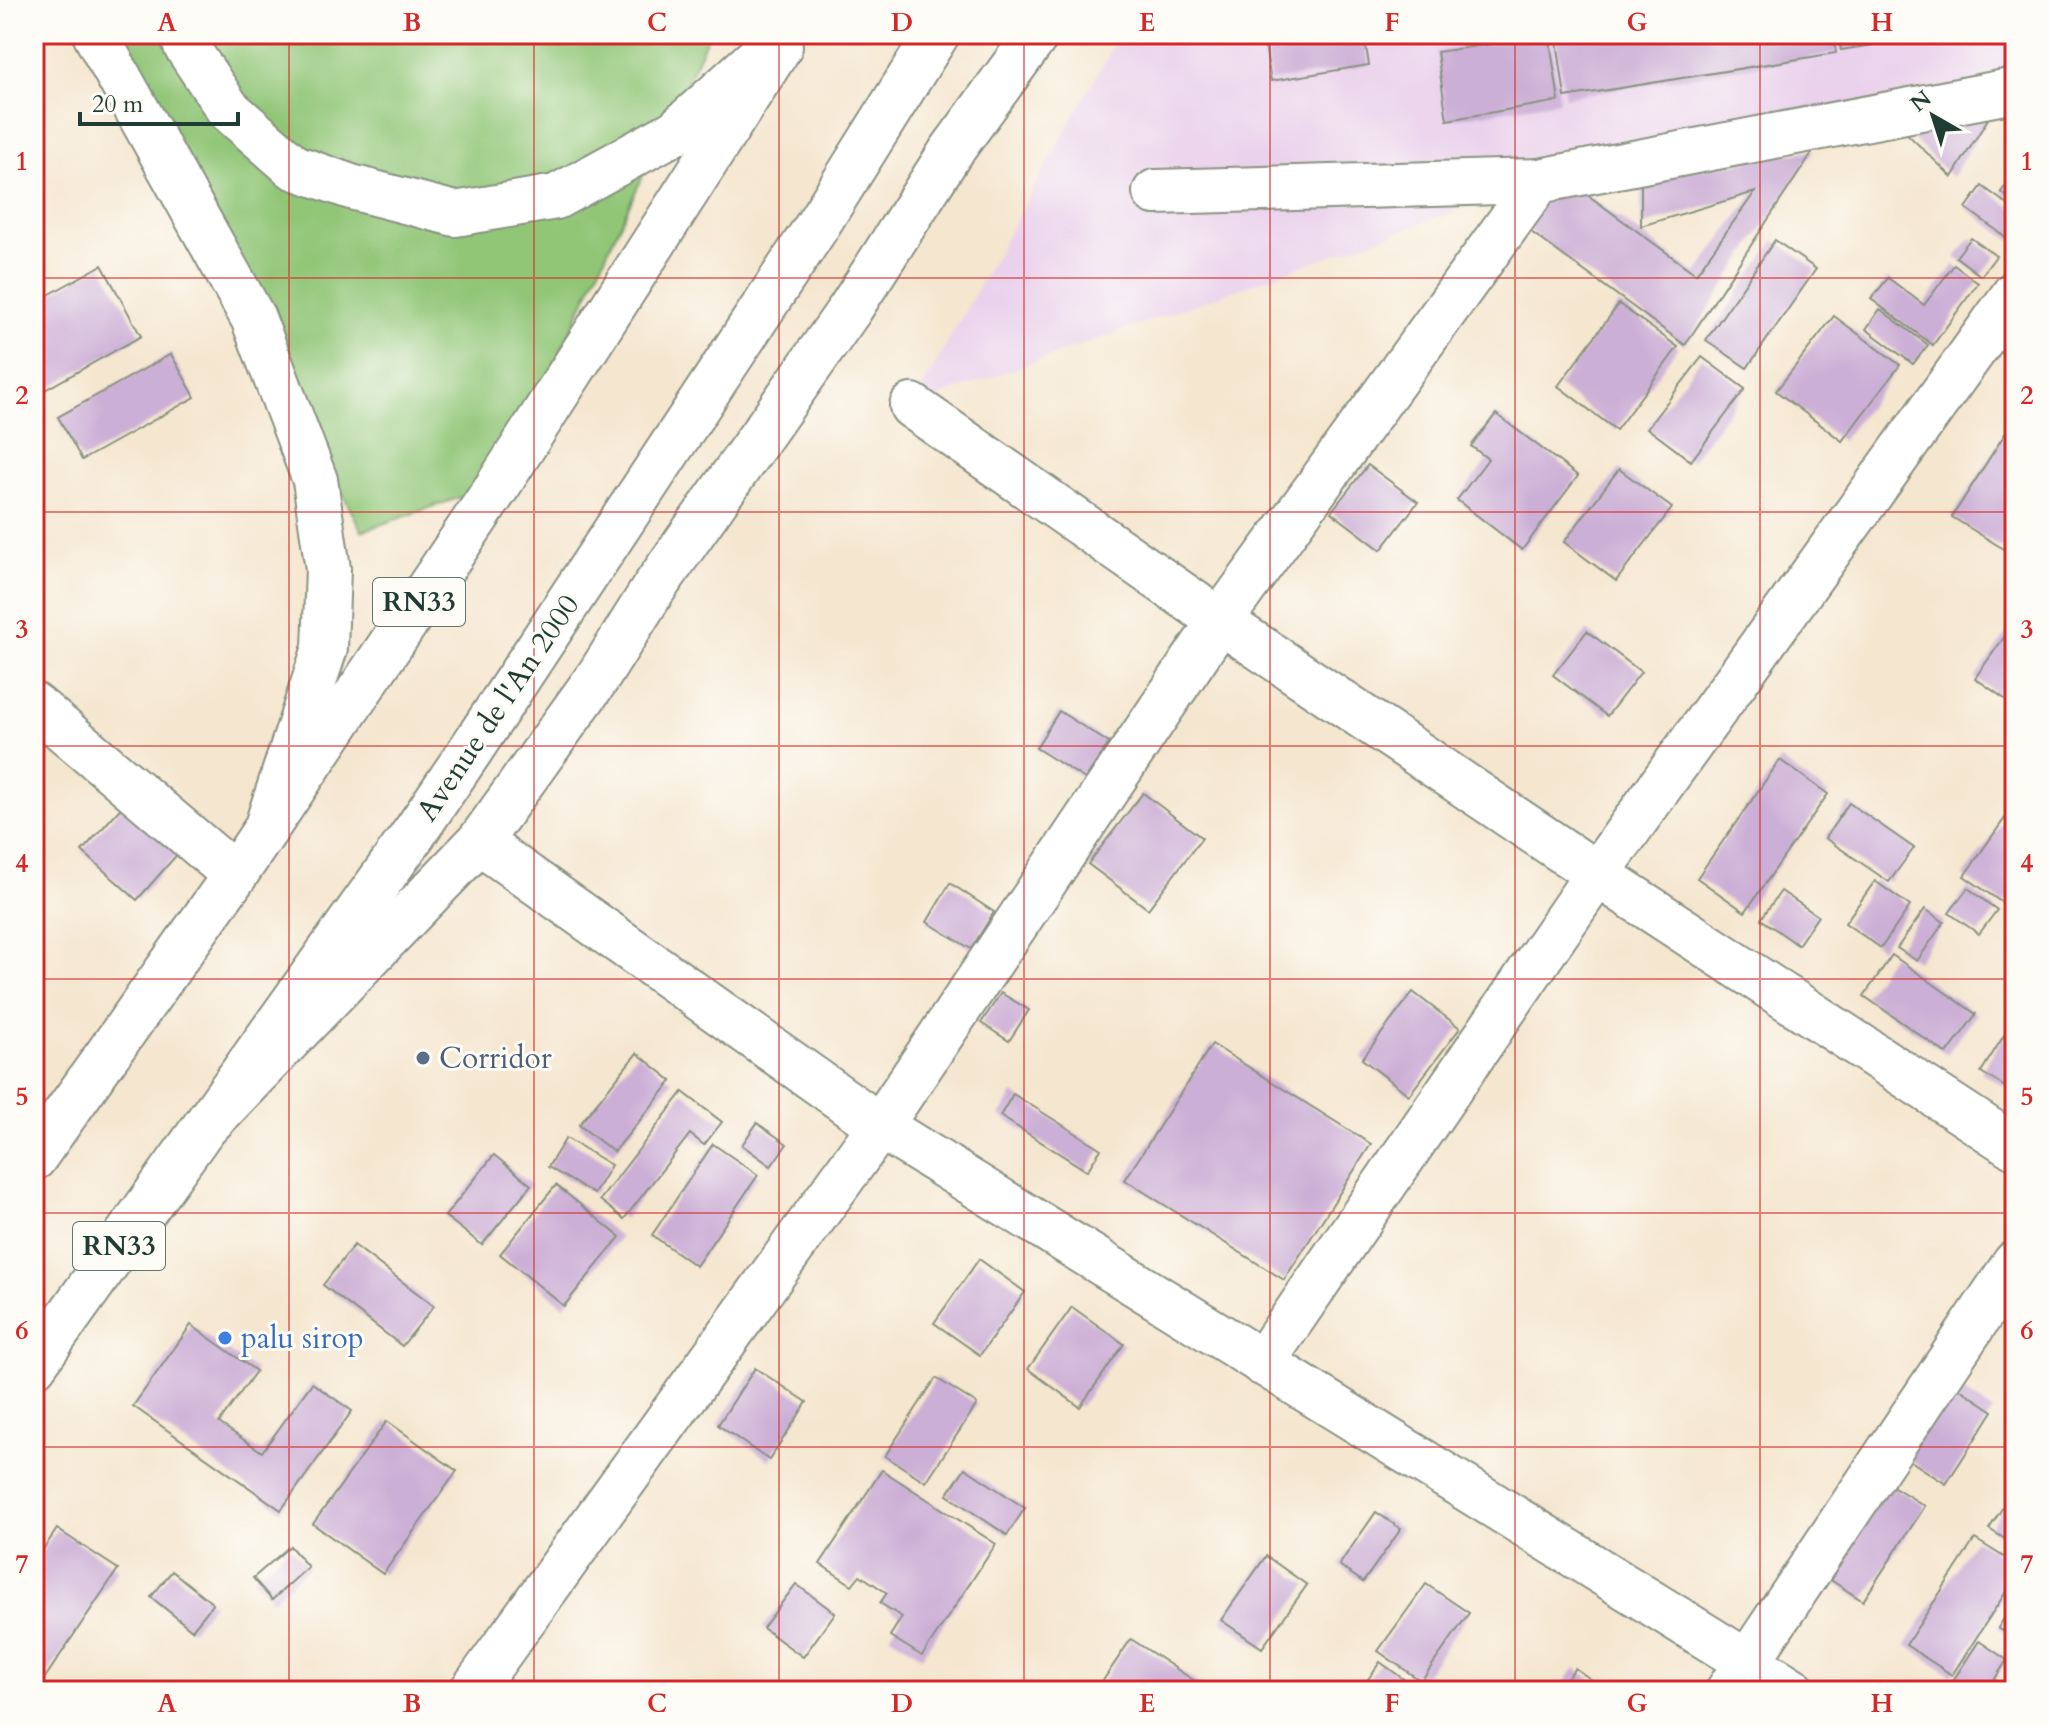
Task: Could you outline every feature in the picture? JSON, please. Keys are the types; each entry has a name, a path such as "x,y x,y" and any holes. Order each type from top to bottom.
{"main road":[{"path":"95,34 253,318 315,480 328,569 325,648 266,829"},
{"path":"182,34 186,46 228,109 294,167 351,187 455,214 556,197 675,132 766,50 778,34"},
{"name":"RN33","path":"34,1158 235,875 499,484 788,34"},
{"name":"Avenue de l'An 2000","path":"34,1365 479,738 807,242 937,34"},
{"path":"204,1128 479,842 600,674 654,588 850,309 950,153 1037,34"},
{"path":"1155,192 1539,181 2015,90"},
{"path":"472,1691 880,1126 1220,621 1539,181"},
{"path":"1262,1363 1597,874 2015,293"},
{"path":"912,406 1220,621 1597,874 2015,1147"},
{"path":"34,705 235,875"},
{"path":"479,842 880,1126 1262,1363 1738,1676 1794,1691"},
{"path":"1738,1676 2015,1263"}],"shaded area":[{"path":"1120,34 2015,34 2015,90 1539,181 912,406"}],"green space":[{"path":"99,34 709,34 499,484 362,531"}],"building":[{"path":"1263,34 1364,34 1369,65 1271,81"},
{"path":"1556,34 1833,34 1836,53 1565,97"},
{"path":"1838,34 1871,34 1873,45 1841,50"},
{"path":"1962,34 2007,34 2007,36 1964,43"},
{"path":"1549,35 1559,101 1447,120 1437,52"},
{"path":"1991,114 1952,177 1903,130"},
{"path":"1814,150 1685,345 1523,226 1560,175 1696,274 1755,192 1641,226 1641,179"},
{"path":"2015,173 2015,202 2001,192"},
{"path":"1982,186 2015,210 2015,236 2011,241 1966,208"},
{"path":"1971,238 1996,256 1981,276 1956,257"},
{"path":"1775,240 1816,269 1747,368 1706,340"},
{"path":"102,265 141,336 34,396 34,303"},
{"path":"1954,265 1978,283 1933,345 1871,299 1888,278 1924,305"},
{"path":"1619,304 1678,347 1616,430 1558,386"},
{"path":"1880,309 1928,345 1913,364 1866,329"},
{"path":"1834,316 1900,365 1842,441 1776,391"},
{"path":"171,354 195,397 82,460 58,417"},
{"path":"1702,357 1745,389 1691,461 1647,428"},
{"path":"1496,414 1578,476 1522,550 1457,500 1488,459 1471,446"},
{"path":"2015,418 2015,556 1952,517"},
{"path":"1368,465 1418,502 1381,550 1331,512"},
{"path":"1619,469 1672,508 1616,581 1564,542"},
{"path":"2015,622 2015,706 1975,678"},
{"path":"1587,631 1641,672 1607,716 1553,675"},
{"path":"1059,711 1109,743 1085,779 1036,748"},
{"path":"1780,760 1828,794 1745,912 1697,878"},
{"path":"1143,793 1202,838 1148,909 1088,864"},
{"path":"127,801 181,850 137,900 82,851"},
{"path":"1849,803 1914,848 1889,882 1825,838"},
{"path":"2015,804 2015,888 2004,904 1964,876"},
{"path":"1875,881 1910,906 1881,948 1845,923"},
{"path":"950,883 994,912 971,949 927,922"},
{"path":"1968,888 1997,910 1979,934 1949,913"},
{"path":"1781,891 1818,916 1798,945 1761,919"},
{"path":"1925,909 1944,922 1917,961 1897,948"},
{"path":"1892,955 1976,1014 1947,1054 1864,996"},
{"path":"1413,992 1460,1028 1409,1095 1362,1059"},
{"path":"1001,993 1029,1010 1009,1041 981,1023"},
{"path":"2015,1018 2015,1093 1981,1072"},
{"path":"1212,1044 1371,1144 1284,1280 1125,1180"},
{"path":"637,1053 672,1081 614,1152 579,1125"},
{"path":"683,1092 722,1122 704,1145 690,1134 624,1219 600,1200"},
{"path":"1013,1094 1101,1149 1087,1171 1000,1116"},
{"path":"757,1123 787,1144 771,1166 742,1145"},
{"path":"566,1138 611,1165 594,1194 548,1167"},
{"path":"713,1144 758,1175 696,1266 652,1235"},
{"path":"494,1155 531,1185 482,1245 445,1216"},
{"path":"556,1185 620,1237 564,1306 500,1254"},
{"path":"354,1245 434,1306 402,1346 323,1285"},
{"path":"979,1259 1025,1292 980,1355 934,1323"},
{"path":"1072,1307 1124,1344 1080,1407 1028,1369"},
{"path":"191,1325 256,1371 219,1423 262,1452 312,1383 352,1411 281,1510 133,1406"},
{"path":"755,1368 807,1402 769,1460 718,1425"},
{"path":"936,1378 977,1404 926,1482 885,1456"},
{"path":"1948,1381 1993,1411 1946,1484 1900,1454"},
{"path":"387,1421 457,1471 383,1574 313,1524"},
{"path":"965,1468 1025,1508 1007,1535 947,1495"},
{"path":"882,1470 996,1544 922,1656 890,1636 902,1617 880,1603 887,1593 860,1575 852,1585 820,1564"},
{"path":"1881,1479 1925,1506 1863,1601 1820,1573"},
{"path":"2015,1488 2015,1545 1989,1529"},
{"path":"1376,1512 1401,1529 1363,1582 1339,1565"},
{"path":"57,1529 118,1569 34,1691 34,1563"},
{"path":"1975,1539 2015,1564 2015,1578 1952,1675 1906,1645"},
{"path":"290,1546 308,1567 272,1600 253,1578"},
{"path":"1266,1556 1307,1585 1262,1648 1221,1620"},
{"path":"172,1571 213,1604 192,1630 151,1597"},
{"path":"796,1584 835,1613 803,1657 763,1628"},
{"path":"1426,1584 1469,1613 1421,1681 1378,1651"},
{"path":"2015,1601 2015,1639 1998,1628"},
{"path":"1131,1639 1210,1691 1096,1691"},
{"path":"1979,1641 2007,1660 1987,1691 1946,1691"},
{"path":"1380,1662 1420,1691 1360,1691"},
{"path":"1575,1668 1607,1691 1558,1691"}],"place":[{"name":"Corridor","path":"423,1058"},
{"name":"palu sirop","path":"225,1338"}]}
